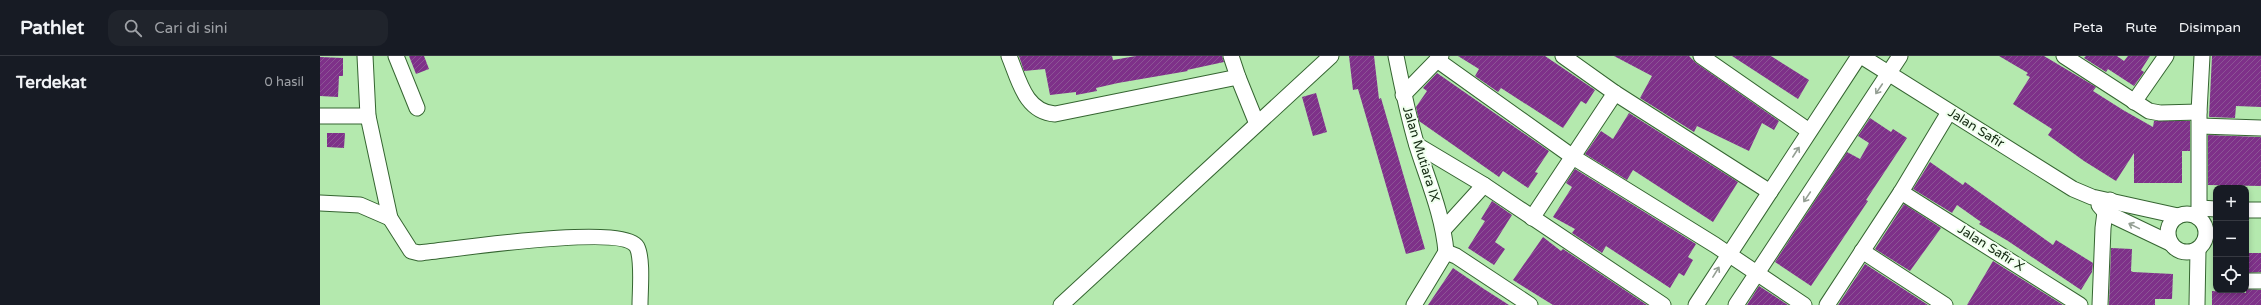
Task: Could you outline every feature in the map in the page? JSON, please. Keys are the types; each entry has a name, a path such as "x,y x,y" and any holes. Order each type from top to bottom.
{"street":[{"path":"365,56 368,116 390,218 409,248 416,253 584,236 619,238 629,241 637,247 639,256 640,305"},
{"path":"396,56 417,108"},
{"path":"1009,56 1033,106 1047,113 1055,114 1238,77"},
{"path":"1232,56 1238,77 1258,124"},
{"path":"1061,305 1331,56"},
{"name":"Jalan Mutiara IX","path":"1396,56 1403,95 1417,145 1444,229 1446,252"},
{"path":"1563,56 1615,93 1770,192"},
{"path":"1701,56 1809,131"},
{"path":"1696,305 1727,254 1860,56"},
{"name":"Jalan Safir","path":"1860,56 1890,72 1949,112 2073,189 2092,197 2170,243"},
{"path":"1736,305 1900,56"},
{"path":"2134,102 2166,56"},
{"path":"2202,56 2199,119 2199,213 2206,234 2202,245 2198,250 2185,253 2174,248 2167,235 2168,228 2178,216 2199,213 2213,210"},
{"path":"1403,95 1439,58 1574,157 1727,254 1804,305"},
{"path":"2073,59 2134,102 2155,113 2261,128"},
{"path":"1532,218 1574,157 1615,93"},
{"path":"1827,305 1901,192 1949,112"},
{"path":"320,116 368,116"},
{"path":"1417,145 1484,185 1663,305"},
{"path":"1444,229 1484,185"},
{"name":"Jalan Safir X","path":"1901,192 2080,305"},
{"path":"320,203 360,205 390,218"},
{"path":"2097,303 2108,206"},
{"name":"Jalan Safir","path":"2108,206 2178,216"},
{"path":"2249,210 2261,210"},
{"path":"2198,250 2198,305"},
{"path":"1862,251 1945,305"},
{"path":"1414,305 1446,252 1456,256 1530,305"}],"building":[{"path":"409,56 424,56 429,69 416,74"},
{"path":"1019,56 1112,56 1113,60 1136,56 1222,56 1224,62 1187,70 1188,71 1118,83 1096,88 1097,91 1076,95 1076,92 1050,95 1045,69 1024,71"},
{"path":"1349,56 1374,56 1379,99 1381,98 1425,249 1406,254 1358,89 1353,90"},
{"path":"1458,56 1545,56 1595,90 1586,104 1581,101 1563,128 1501,88 1498,92 1475,76 1479,69"},
{"path":"1614,56 1689,56 1696,63 1779,121 1774,130 1762,123 1749,151 1697,126 1694,132 1640,98 1652,76"},
{"path":"1732,56 1771,56 1809,80 1798,99"},
{"path":"1999,56 2044,56 2096,87 2093,91 2153,127 2154,121 2190,121 2190,151 2182,151 2182,183 2134,183 2134,153 2116,181 2084,161 2048,135 2052,129 2013,104 2030,77 2026,75 2028,73"},
{"path":"2086,56 2117,56 2124,61 2128,56 2150,56 2141,70 2144,72 2134,86 2108,69 2106,72 2084,58"},
{"path":"2212,56 2261,56 2261,107 2236,106 2235,118 2209,117"},
{"path":"320,57 343,58 343,76 339,76 338,97 320,96"},
{"path":"1437,73 1549,151 1535,172 1538,173 1528,188 1503,171 1499,177 1419,121 1416,107 1427,91 1423,88"},
{"path":"1316,93 1327,132 1313,136 1302,97"},
{"path":"1629,113 1738,182 1713,222 1633,170 1627,180 1585,154 1601,131 1613,139"},
{"path":"1870,118 1891,132 1893,129 1907,138 1866,200 1868,201 1811,286 1775,262 1847,152 1860,159 1869,143 1858,136"},
{"path":"327,133 345,133 344,148 327,147"},
{"path":"2208,135 2261,137 2261,186 2208,185"},
{"path":"1930,162 1963,185 1965,182 2053,245 2056,240 2093,263 2092,272 2081,290 2008,241 1979,224 1981,222 1957,205 1952,213 1913,189"},
{"path":"1575,169 1696,244 1688,257 1693,260 1684,276 1679,273 1670,288 1606,246 1602,253 1572,233 1575,229 1553,217 1572,187 1566,183"},
{"path":"1492,201 1512,215 1495,242 1505,249 1494,265 1468,248 1485,221 1481,219"},
{"path":"1904,204 1941,228 1910,271 1875,249"},
{"path":"1543,237 1561,251 1563,249 1647,305 1553,305 1513,280"},
{"path":"2111,248 2132,249 2131,271 2133,272 2173,274 2172,299 2155,299 2155,305 2109,305"},
{"path":"2249,253 2261,253 2261,272 2249,273"},
{"path":"1993,261 2063,305 1967,305"},
{"path":"1865,264 1928,305 1838,305"},
{"path":"1453,268 1484,289 1509,305 1428,305"},
{"path":"1759,286 1788,305 1747,305"},
{"path":"2249,289 2261,290 2261,305 2212,305 2212,291 2213,293 2249,293"}]}
